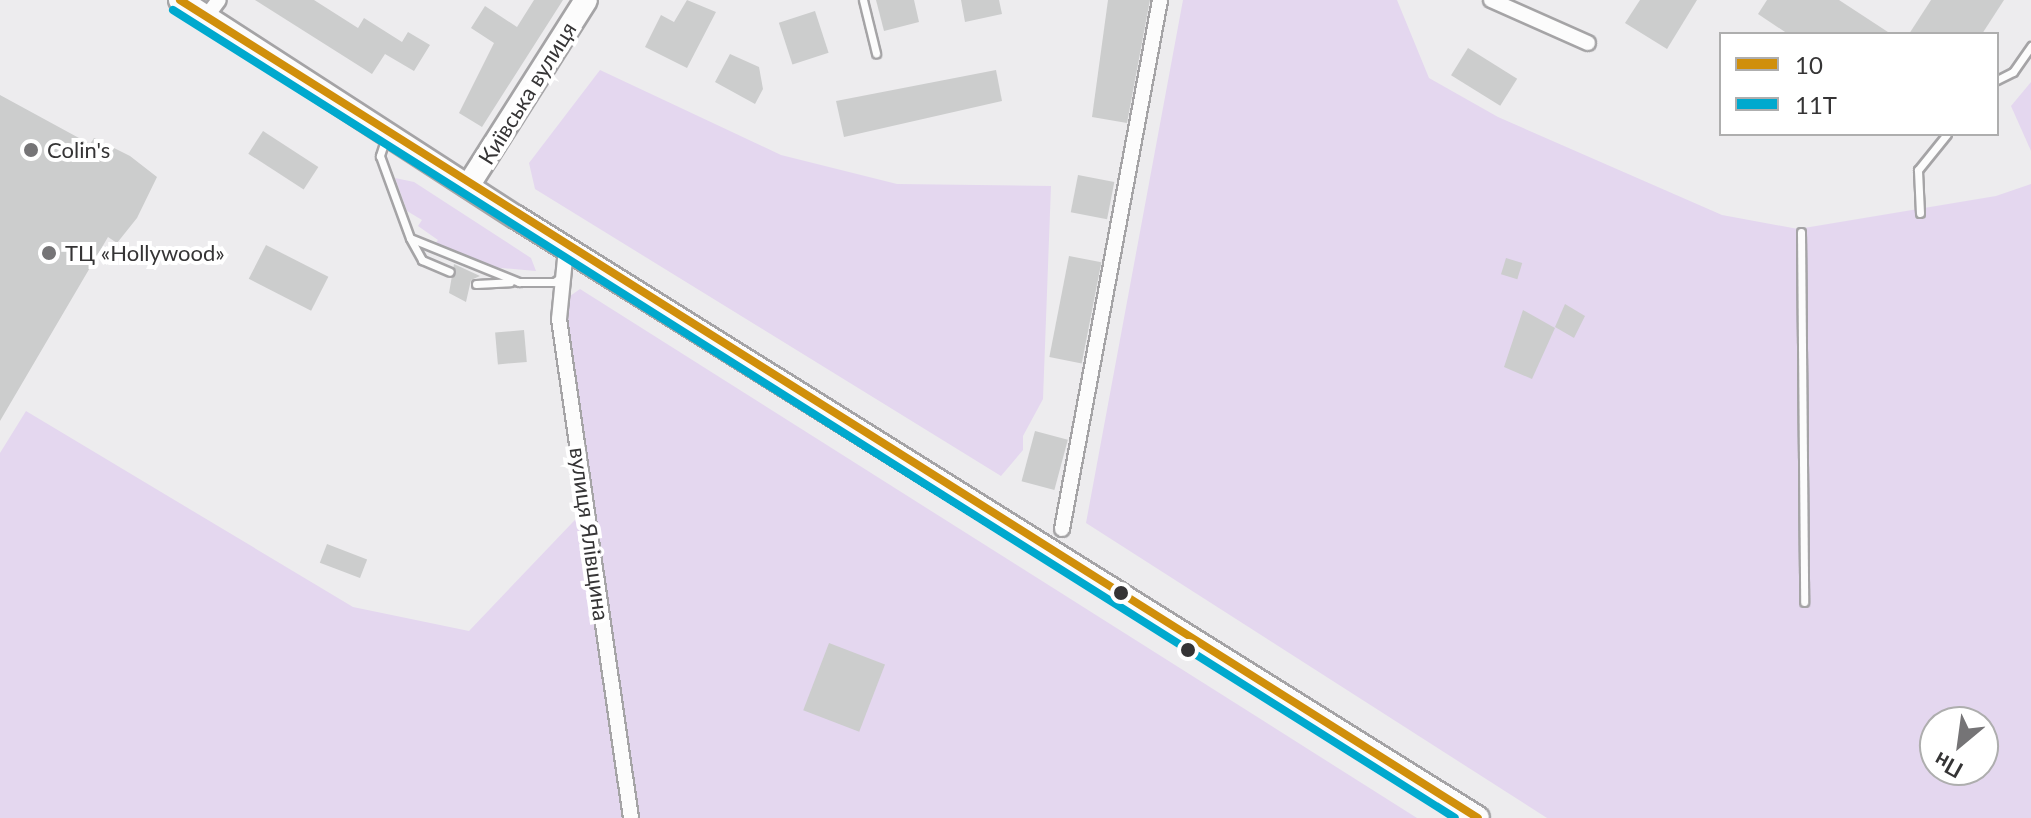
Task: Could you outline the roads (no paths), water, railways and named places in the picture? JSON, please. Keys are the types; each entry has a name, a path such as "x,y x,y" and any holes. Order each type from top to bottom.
{"main road":[{"path":"180,0 212,8 387,135 1478,818"},
{"name":"Київська вулиця","path":"468,186 586,0"}],"street":[{"path":"1062,529 1160,0"},
{"path":"1491,0 1588,43"},
{"name":"вулиця Ялівщина","path":"573,253 562,276 559,319 631,818"}],"lane":[{"path":"863,0 876,53"},
{"path":"1999,79 2013,72 2031,46"},
{"path":"387,135 380,156 410,238 422,260 450,272"},
{"path":"1920,213 1918,170 1945,136"},
{"path":"1801,232 1804,602"},
{"path":"410,238 519,282"},
{"path":"476,284 562,276"}],"place":[{"name":"Colin's","path":"31,150"},
{"name":"ТЦ «Hollywood»","path":"49,253"}]}
